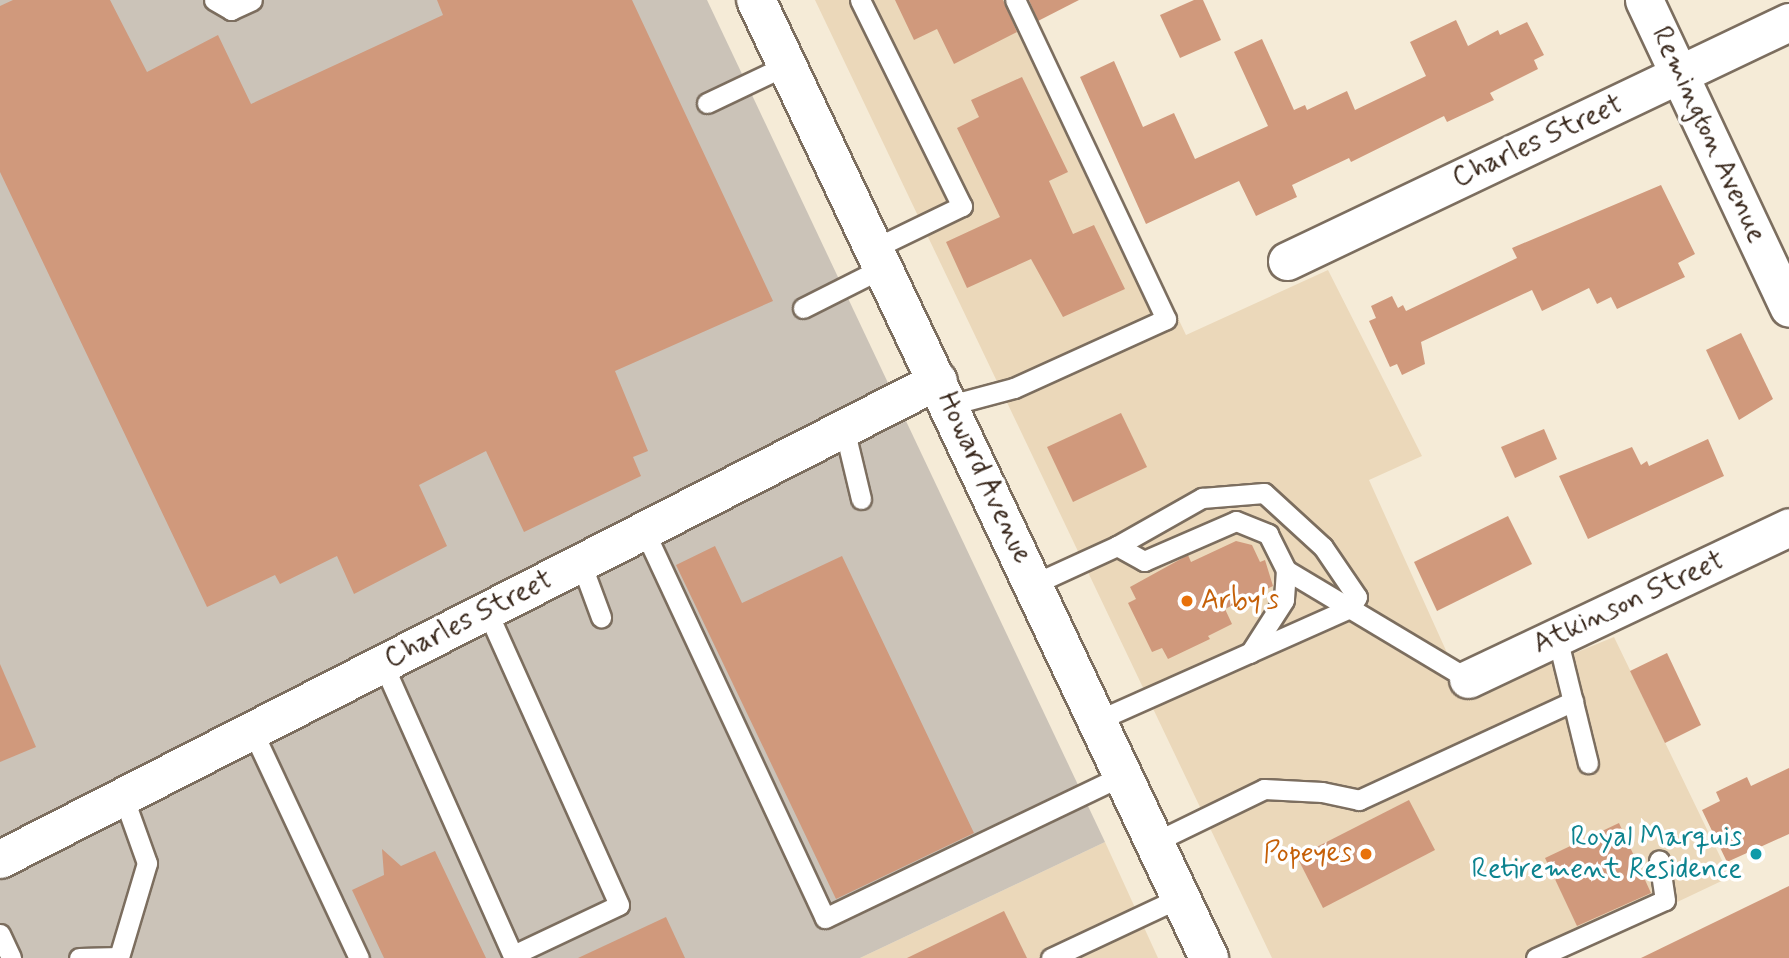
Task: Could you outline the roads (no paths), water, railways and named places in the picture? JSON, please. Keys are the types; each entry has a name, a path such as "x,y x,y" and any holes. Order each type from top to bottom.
{"main road":[{"name":"Howard Avenue","path":"756,0 1209,958"}],"street":[{"name":"Remington Avenue","path":"1644,0 1789,308"},
{"name":"Charles Street","path":"1287,261 1789,23"},
{"name":"Charles Street","path":"0,859 844,428 944,393"},
{"name":"Atkinson Street","path":"1468,679 1789,527"}],"lane":[{"path":"214,0 231,10 251,0"},
{"path":"803,308 962,206 860,0"},
{"path":"944,393 1014,388 1166,319 1015,0"},
{"path":"707,103 787,65"},
{"path":"844,428 861,499"},
{"path":"1034,584 1117,547 1202,498 1264,493 1323,547 1357,597 1350,608 1098,720"},
{"path":"1117,547 1144,562 1237,521 1268,534 1286,570 1284,600 1249,653"},
{"path":"645,530 825,918 1124,775"},
{"path":"581,563 601,617"},
{"path":"1286,570 1468,679"},
{"path":"383,664 513,957 619,905 487,611"},
{"path":"1557,637 1588,763"},
{"path":"1155,842 1264,789 1322,792 1359,800 1573,701"},
{"path":"252,730 359,958"},
{"path":"79,958 119,957 147,863 123,796"},
{"path":"1536,958 1665,900 1659,860"},
{"path":"1051,958 1181,897"},
{"path":"0,934 10,958"}],"place":[{"name":"Arby's","path":"1187,601"},
{"name":"Popeyes","path":"1366,854"},
{"name":"Royal Marquis Retirement Residence","path":"1756,854"}]}
